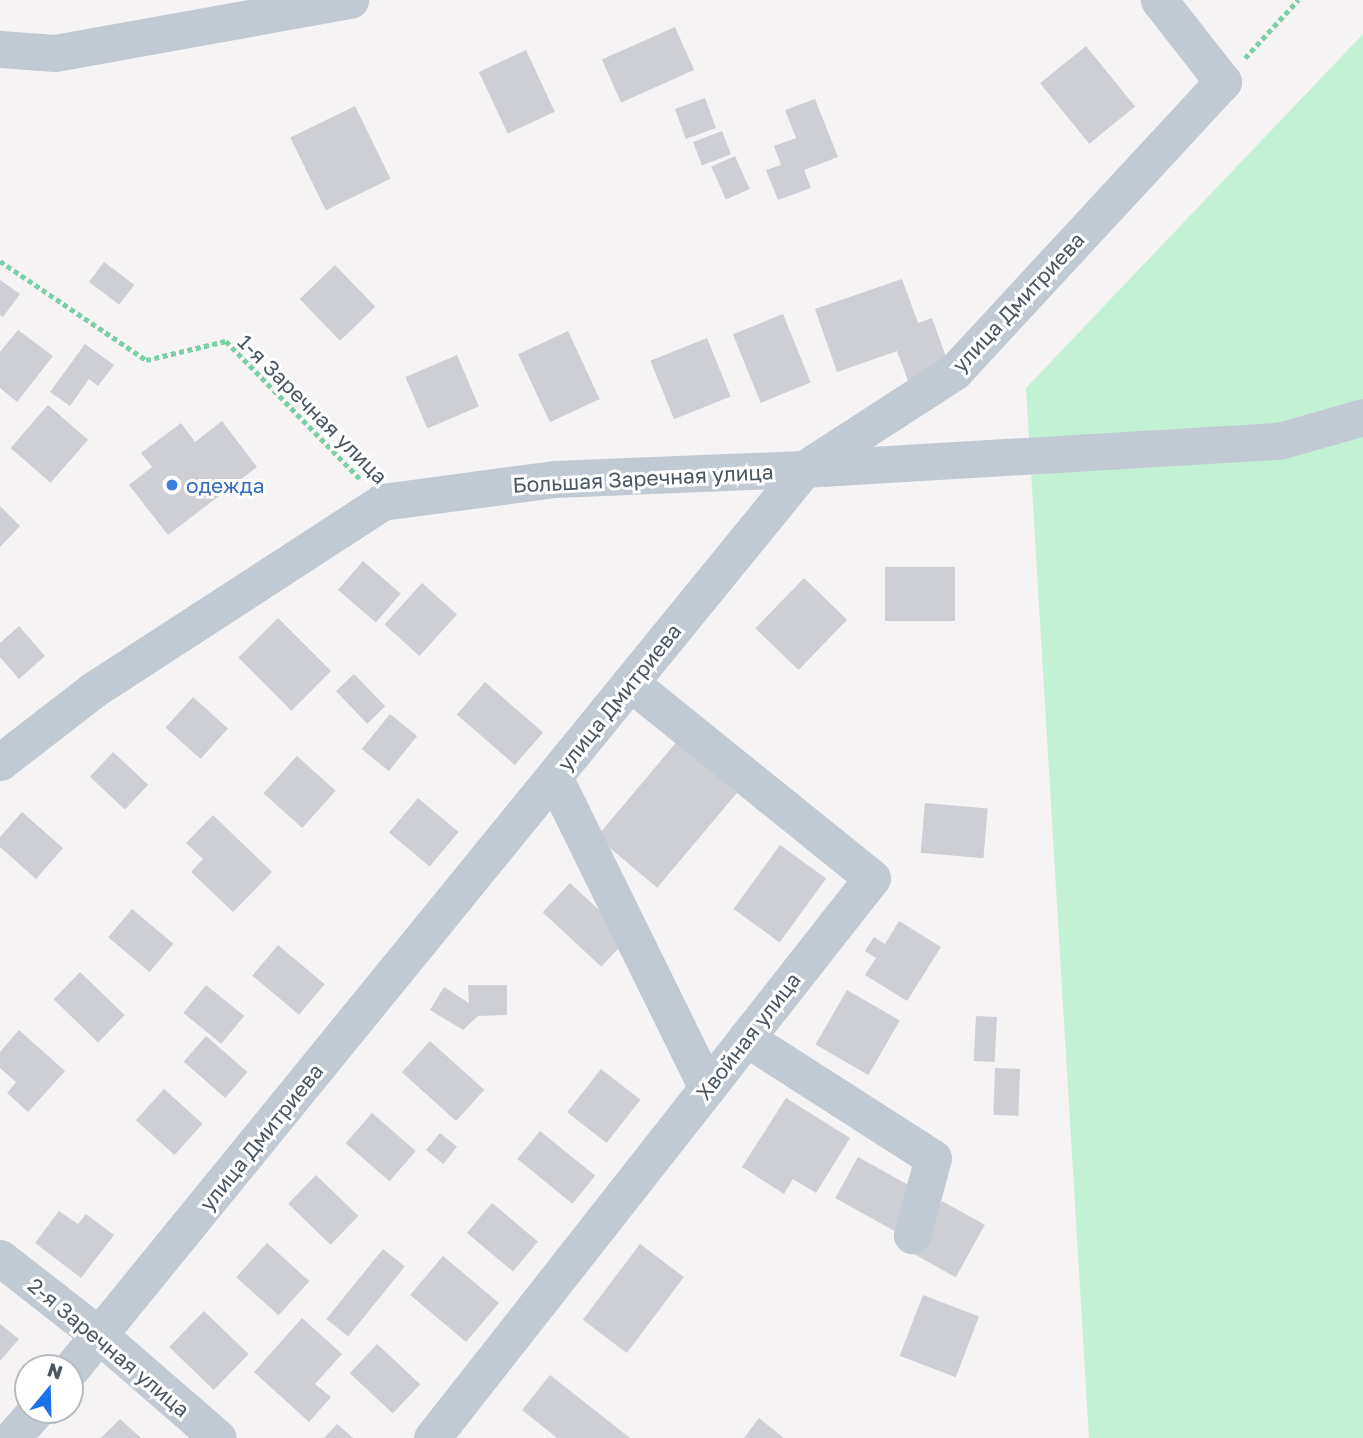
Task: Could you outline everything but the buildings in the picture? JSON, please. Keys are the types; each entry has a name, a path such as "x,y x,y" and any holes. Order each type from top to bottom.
{"street":[{"path":"0,49 55,53 350,0"},
{"path":"1159,0 1223,82"},
{"name":"улица Дмитриева","path":"83,1354 804,469 954,372 1223,82"},
{"name":"Большая Заречная улица","path":"0,762 93,690 382,502 554,479 804,469 1279,441 1363,417"},
{"name":"Хвойная улица","path":"432,1438 872,878 630,683"},
{"path":"554,777 707,1088"},
{"path":"746,1038 933,1158 912,1235"},
{"name":"2-я Заречная улица","path":"0,1258 99,1335 218,1438"},
{"path":"12,1438 24,1424"}],"path":[{"path":"1223,82 1298,0"},
{"name":"1-я Заречная улица","path":"0,261 146,360 226,341 382,502"}],"green space":[{"path":"1363,34 1363,1438 1089,1438 1026,388"}],"place":[{"name":"одежда","path":"172,485"}]}
